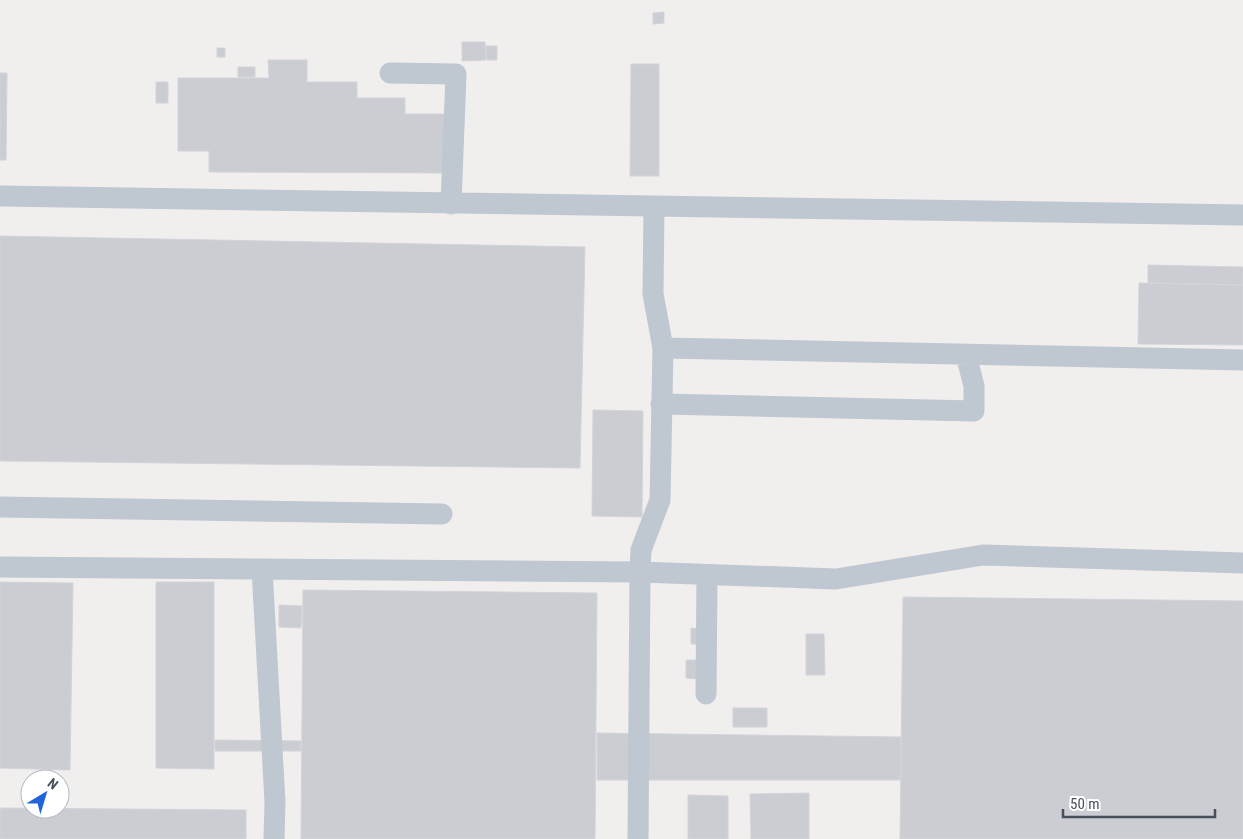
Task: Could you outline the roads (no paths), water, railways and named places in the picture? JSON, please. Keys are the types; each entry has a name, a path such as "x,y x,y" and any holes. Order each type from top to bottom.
{"lane":[{"path":"390,72 456,74 452,204"},
{"path":"0,196 1243,215"},
{"path":"638,839 641,550 660,500 662,348 653,294 654,207"},
{"path":"662,348 1243,360"},
{"path":"662,404 974,411 974,386 966,355"},
{"path":"0,507 442,514"},
{"path":"0,566 640,572 836,579 983,555 1243,563"},
{"path":"262,569 275,802 274,839"},
{"path":"706,694 707,574"}]}
